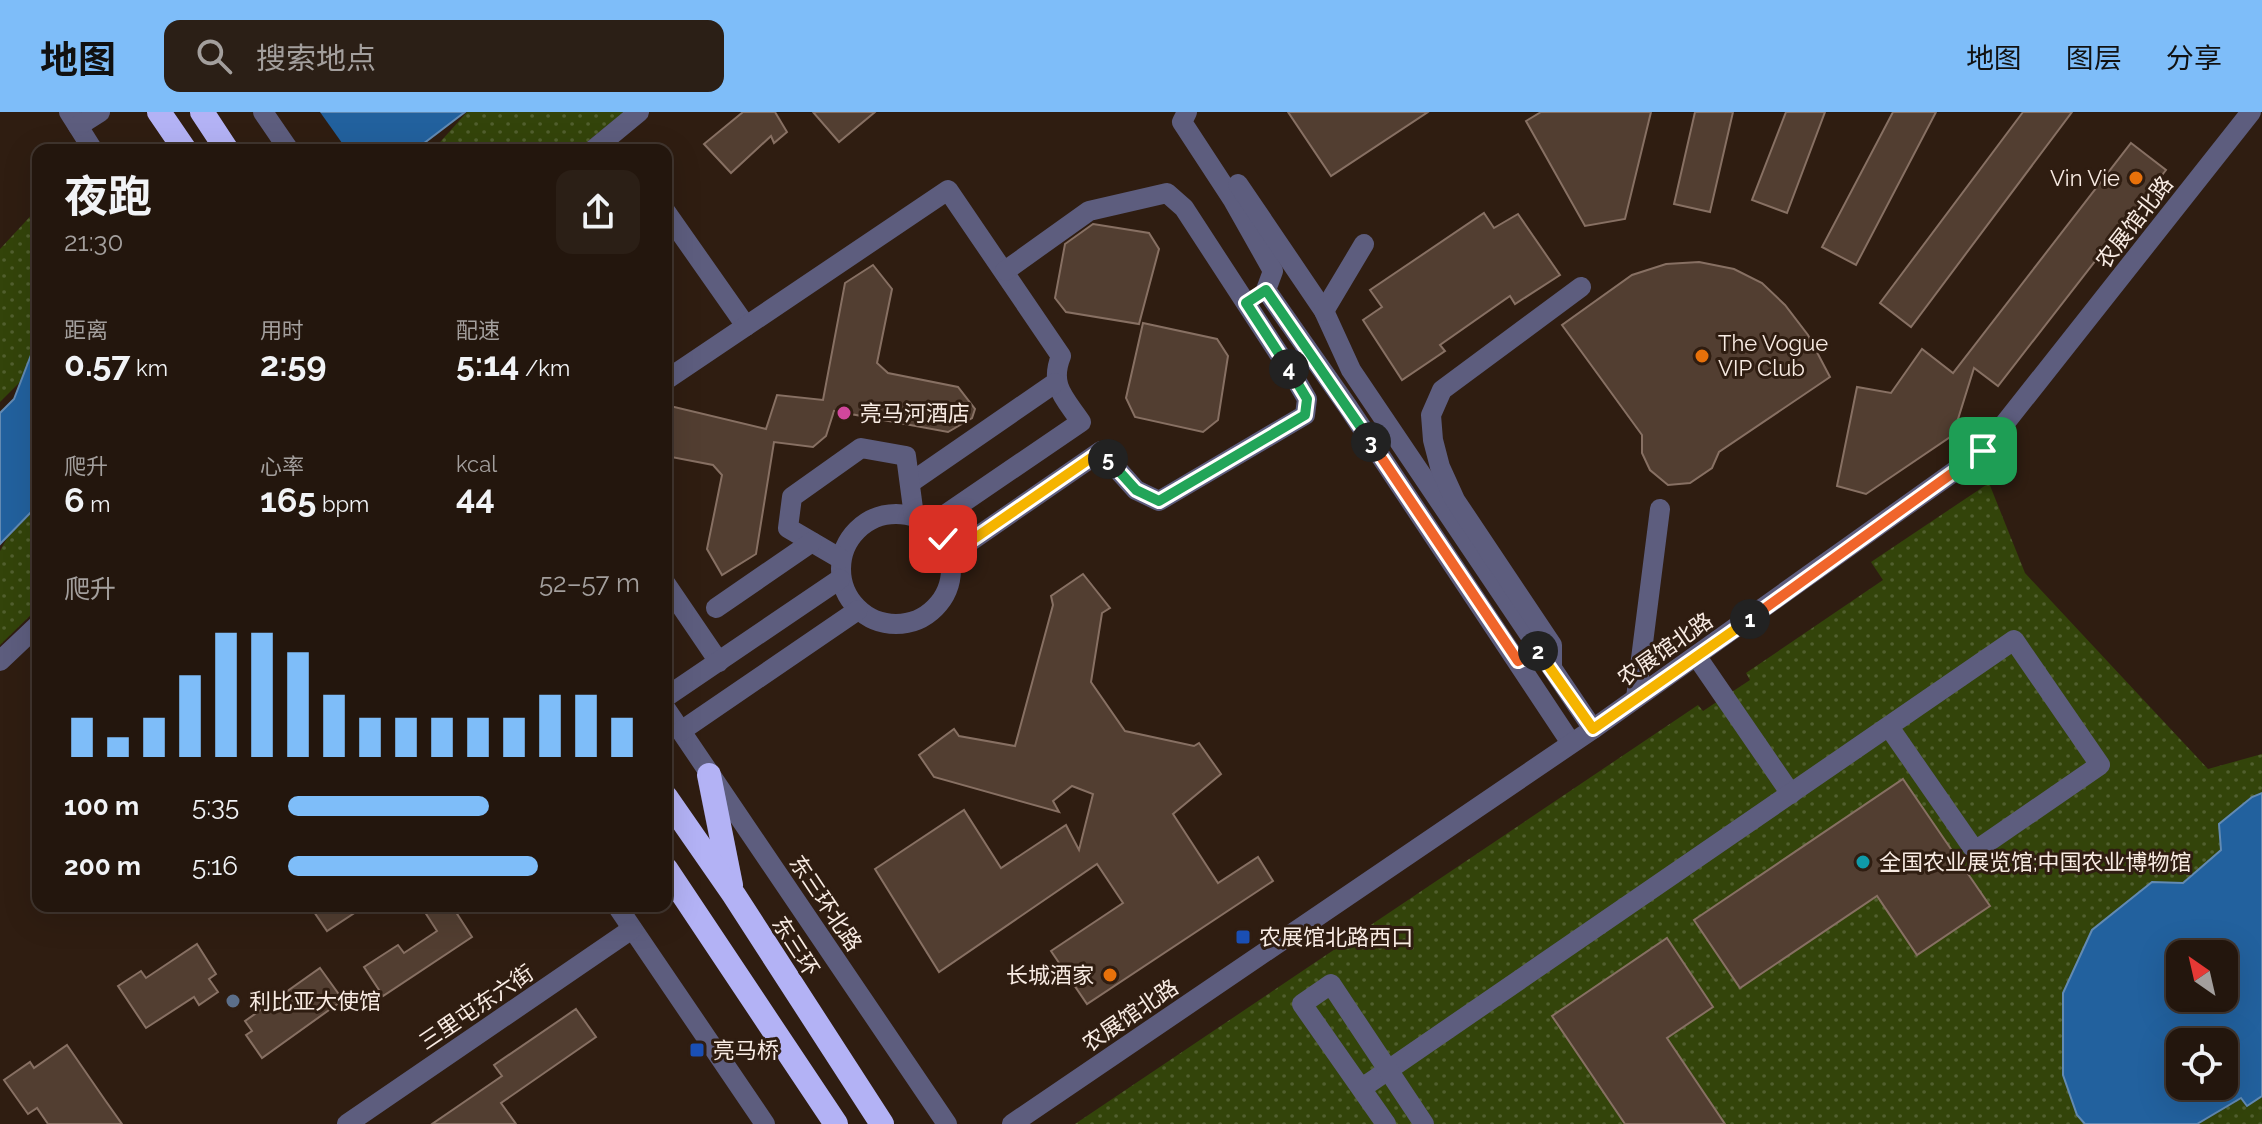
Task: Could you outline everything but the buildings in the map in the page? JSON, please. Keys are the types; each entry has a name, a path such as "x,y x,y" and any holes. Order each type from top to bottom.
{"highway":[{"path":"159,112 181,144"},
{"path":"202,112 223,144"},
{"path":"709,775 734,895"},
{"name":"东三环","path":"672,806 734,895 882,1124"},
{"path":"672,878 836,1124"},
{"path":"860,1091 897,1124"}],"street":[{"path":"89,144 74,119 100,112"},
{"path":"617,142 639,112"},
{"path":"1246,303 1266,290 1273,271 1233,200 1182,122 1189,112 1324,311 1351,370 1593,729"},
{"name":"农展馆北路","path":"1012,1124 1697,657 1983,451 2251,112"},
{"path":"266,115 285,144"},
{"path":"672,376 948,190 1061,356 1055,371 1055,383 1081,422 922,520"},
{"path":"949,556 1101,451 1136,490 1159,501 1305,415 1307,399 1184,208 1167,193 1089,211 1005,271"},
{"path":"672,221 746,326"},
{"path":"1324,311 1364,244"},
{"path":"1552,668 1552,645 1455,500 1440,467 1431,415 1442,390 1581,287"},
{"path":"1266,290 1571,743"},
{"path":"910,483 1055,383"},
{"path":"841,569 812,542 788,528 792,497 861,448 906,456 910,483 922,520"},
{"path":"1636,698 1660,509"},
{"path":"895,513 922,520 943,539 949,556 952,573 947,592 932,612 915,622 884,624 858,610 846,595 841,569 854,532 869,520 895,513"},
{"path":"716,608 812,542"},
{"path":"672,693 719,662 841,569"},
{"path":"672,593 719,662"},
{"path":"681,731 858,610"},
{"path":"0,661 32,631"},
{"path":"1362,1088 2014,640 2100,765 1975,851 1889,727"},
{"path":"1518,661 1537,650"},
{"path":"1697,657 1791,794"},
{"name":"东三环北路","path":"672,718 947,1124"},
{"path":"621,912 765,1124"},
{"name":"三里屯东六街","path":"347,1124 632,929"},
{"path":"1386,1124 1302,1004 1331,984 1424,1124"}],"green space":[{"path":"467,112 624,112 584,144 438,144"},
{"path":"32,214 32,370 0,402 0,249"},
{"name":"全国农业展览馆;中国农业博物馆","path":"1989,483 2025,573 2208,769 2262,754 2262,1124 1075,1124 1698,705 1703,711 1750,680 1746,673 1883,580 1871,562"},
{"path":"32,512 32,614 0,645 0,551 7,538"}],"water":[{"path":"316,112 465,112 423,144 285,144"},
{"path":"31,355 32,511 0,544 0,413 14,399"},
{"path":"2262,793 2262,1096 2247,1106 2241,1098 2238,1100 2238,1028 2166,1028 2166,1100 2238,1100 2197,1124 2085,1124 2077,1115 2063,1075 2063,993 2092,930 2152,882 2183,883 2221,850 2219,824 2252,797"}],"pier":[{"path":"311,112 320,112 343,144 281,144"}],"place":[{"name":"Vin Vie","path":"2136,178"},
{"name":"The Vogue VIP Club","path":"1702,356"},
{"name":"亮马河酒店","path":"844,413"},
{"name":"全国农业展览馆;中国农业博物馆","path":"1863,862"},
{"name":"农展馆北路西口","path":"1243,937"},
{"name":"长城酒家","path":"1110,975"},
{"name":"利比亚大使馆","path":"233,1001"},
{"name":"亮马桥","path":"697,1050"}],"route":[{"path":"943,539 949,556 1101,451 1136,490 1159,501 1305,415 1307,399 1246,303 1266,290 1518,661 1537,650 1593,729 1983,451"}]}
